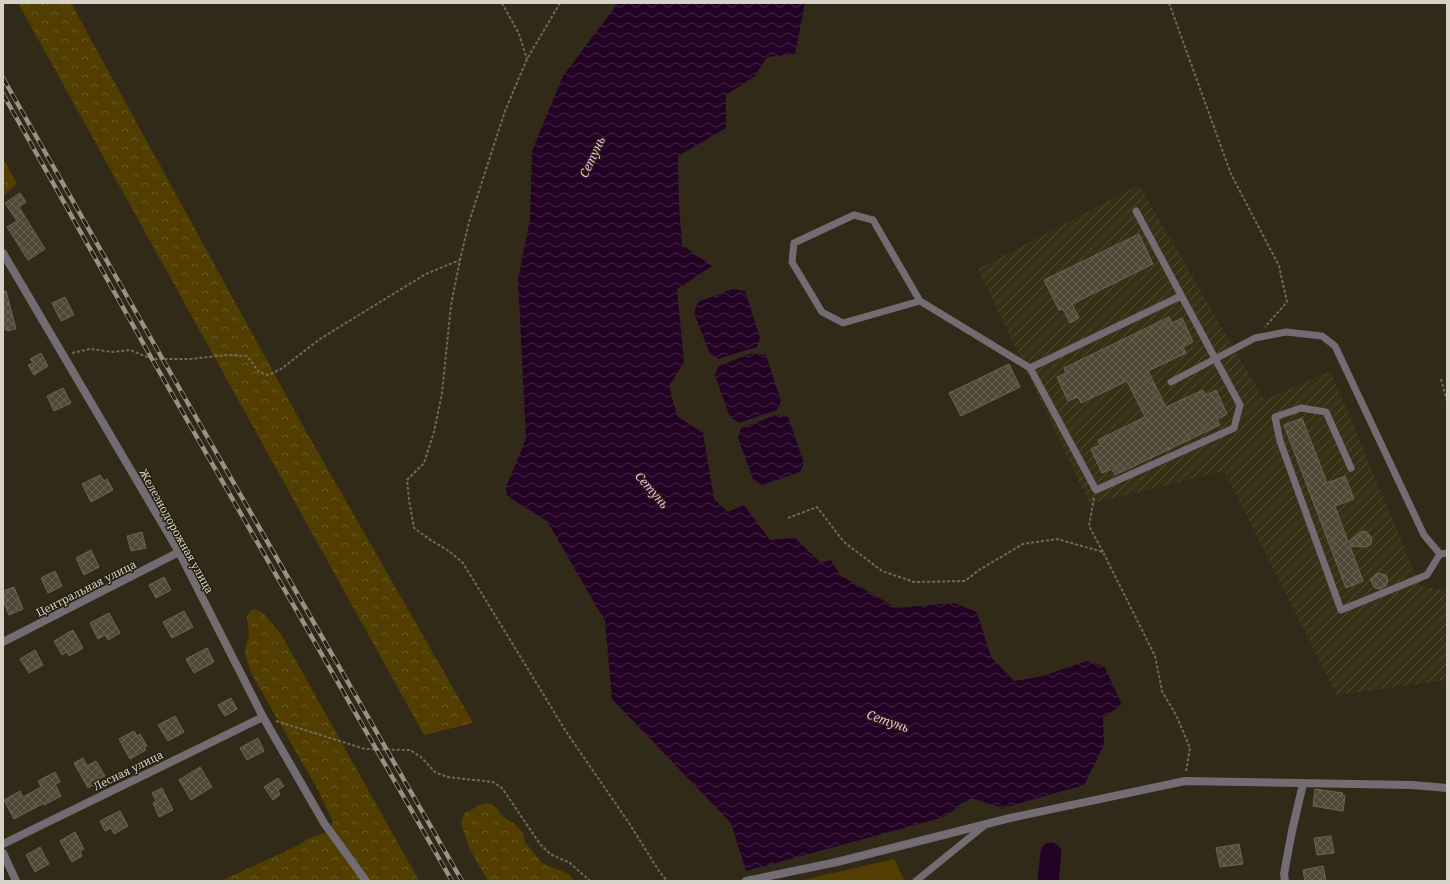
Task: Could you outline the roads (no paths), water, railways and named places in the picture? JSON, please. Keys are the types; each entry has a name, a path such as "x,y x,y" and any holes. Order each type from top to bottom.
{"street":[{"name":"Железнодорожная улица","path":"3,253 178,552 263,717 324,823 366,881"},
{"name":"Центральная улица","path":"3,642 178,552"},
{"name":"Лесная улица","path":"3,844 263,717"},
{"path":"746,881 837,862 986,825 1185,781 1412,785 1447,788"},
{"path":"1285,881 1284,874 1303,784"},
{"path":"3,853 16,881"}],"lane":[{"path":"920,301 843,322 822,312 792,262 794,243 854,215 873,220 920,301 1030,368 1096,490 1234,428 1240,405 1136,212"},
{"path":"1030,368 1181,296"},
{"path":"1171,382 1216,360 1255,338 1286,332 1322,336 1335,346 1424,535 1444,554 1427,574 1341,610 1280,441 1275,417 1301,408 1326,412 1351,468"},
{"path":"916,881 986,825"}],"water":[{"path":"616,3 805,3 795,54 767,57 755,76 726,95 726,128 678,156 682,245 712,266 677,289 684,362 669,386 677,416 703,433 714,499 728,512 744,505 770,540 795,538 821,563 831,560 840,575 896,608 954,603 977,612 991,657 1014,681 1043,676 1087,661 1104,666 1122,705 1103,717 1104,745 1084,785 1003,808 971,798 944,817 746,871 731,823 612,699 605,621 547,521 507,496 506,487 526,439 518,279 530,220 532,151 563,76 615,7"},
{"path":"733,289 745,291 760,338 757,347 718,359 710,354 694,313 698,302"},
{"path":"753,353 766,355 781,401 777,410 739,423 730,417 715,376 718,366"},
{"path":"776,415 788,417 804,463 800,472 762,485 753,479 738,438 741,428"}],"waterway":[{"name":"Сетунь","path":"1048,881 1051,853"}],"railway":[{"path":"3,78 462,881"},
{"path":"3,94 152,359 452,881"}]}
